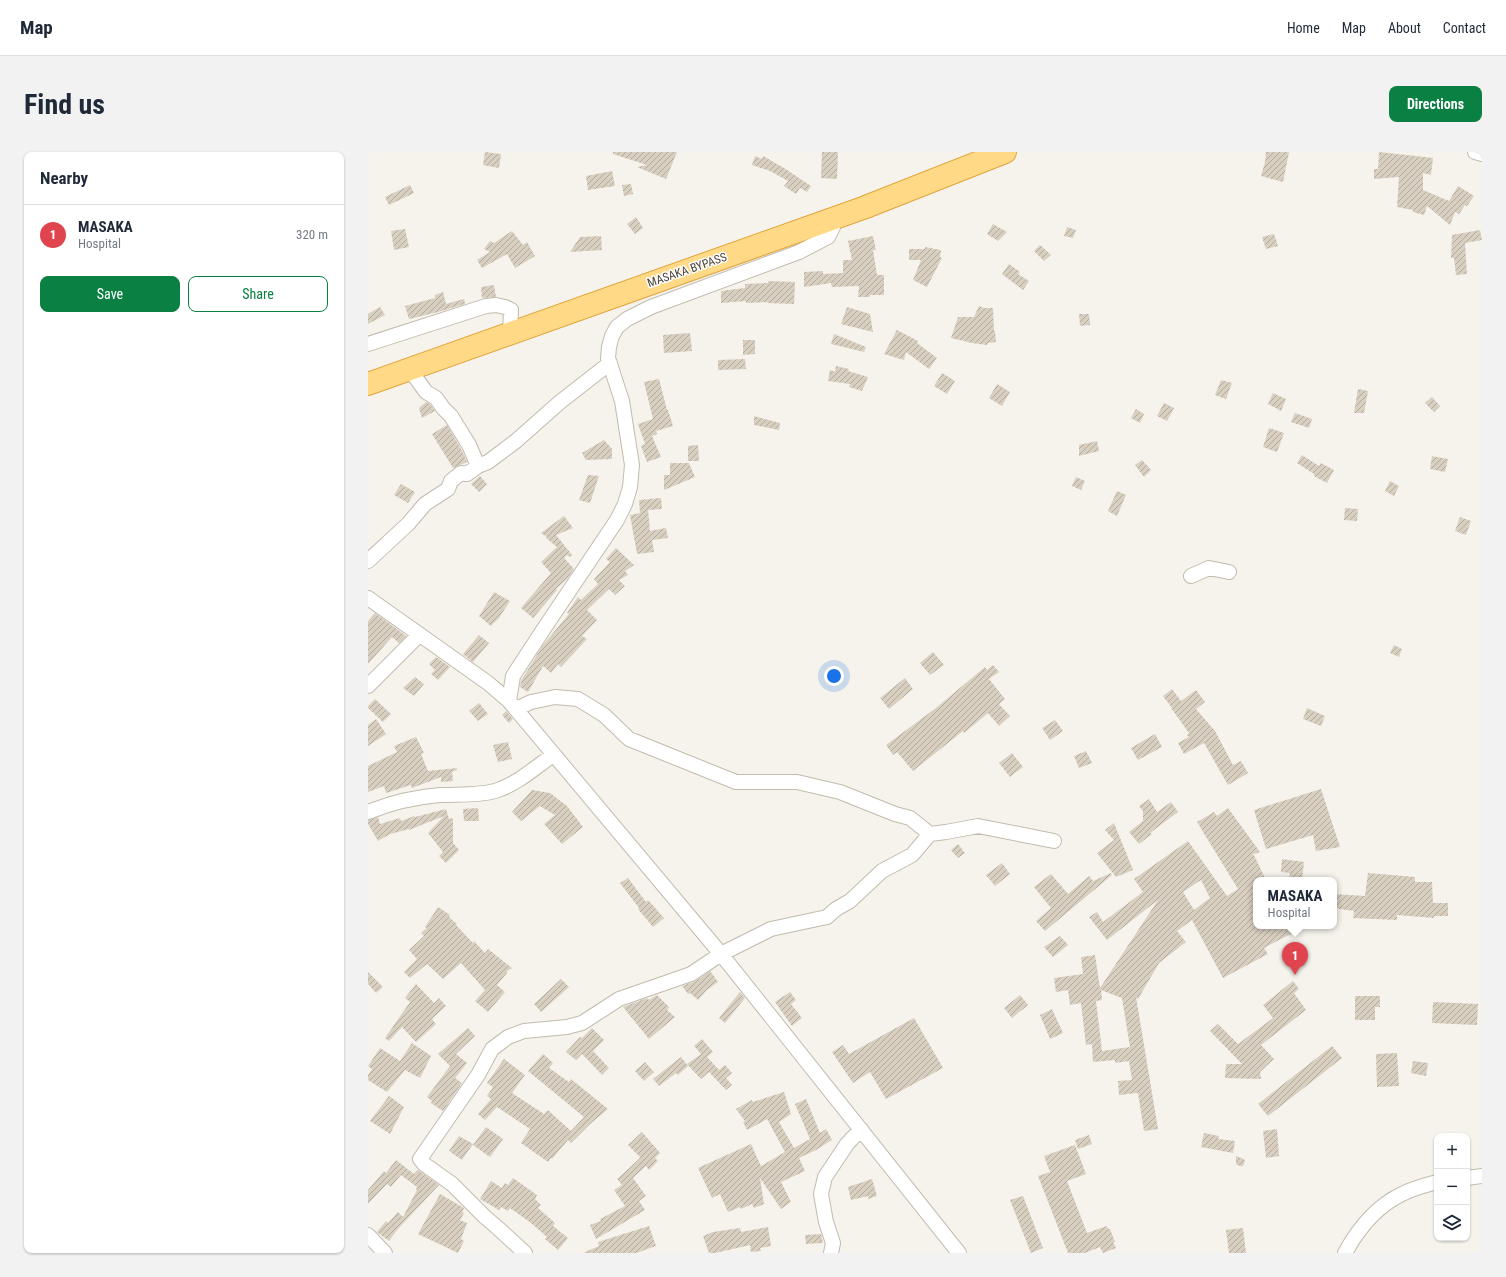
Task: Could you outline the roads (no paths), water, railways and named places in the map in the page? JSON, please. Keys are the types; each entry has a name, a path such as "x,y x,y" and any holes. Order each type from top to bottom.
{"highway":[{"name":"MASAKA BYPASS","path":"368,384 863,208 1005,152"}],"street":[{"path":"1475,152 1482,154"},
{"path":"512,705 513,676 542,630 617,520 625,504 630,487 632,465 622,401 610,363 608,347 617,327 627,319 651,307 799,252 816,244 828,237 833,227 821,223"},
{"path":"368,344 452,316 491,305 504,307 511,310 510,333"},
{"path":"368,561 408,524 425,504 448,489 456,477 461,473 467,474 478,466 488,462 516,441 560,402 610,363"},
{"path":"397,374 413,374 426,392 436,398 451,416 469,445 478,466"},
{"path":"1191,576 1210,568 1229,572"},
{"path":"368,598 488,683 512,705 721,954 959,1253"},
{"path":"368,686 419,635"},
{"path":"488,683 513,676"},
{"path":"512,705 555,697 578,699 604,715 629,739 736,782 797,782 840,792 895,814 910,818 930,834"},
{"path":"368,812 379,807 420,798 439,795 481,794 499,790 518,780 553,755"},
{"path":"525,1253 485,1217 452,1184 424,1164 420,1159 478,1075 492,1049 508,1037 524,1031 567,1027 582,1023 619,998 691,974 721,954 771,929 827,917 850,900 882,871 912,855 930,834 978,826 1054,841"},
{"path":"831,1253 833,1244 826,1222 821,1194 825,1177 847,1144 861,1129"},
{"path":"1470,1178 1482,1176"},
{"path":"1345,1253 1373,1213 1402,1194 1434,1183"},
{"path":"368,1235 385,1253"}],"place":[{"name":"MASAKA","path":"1295,975"}]}
